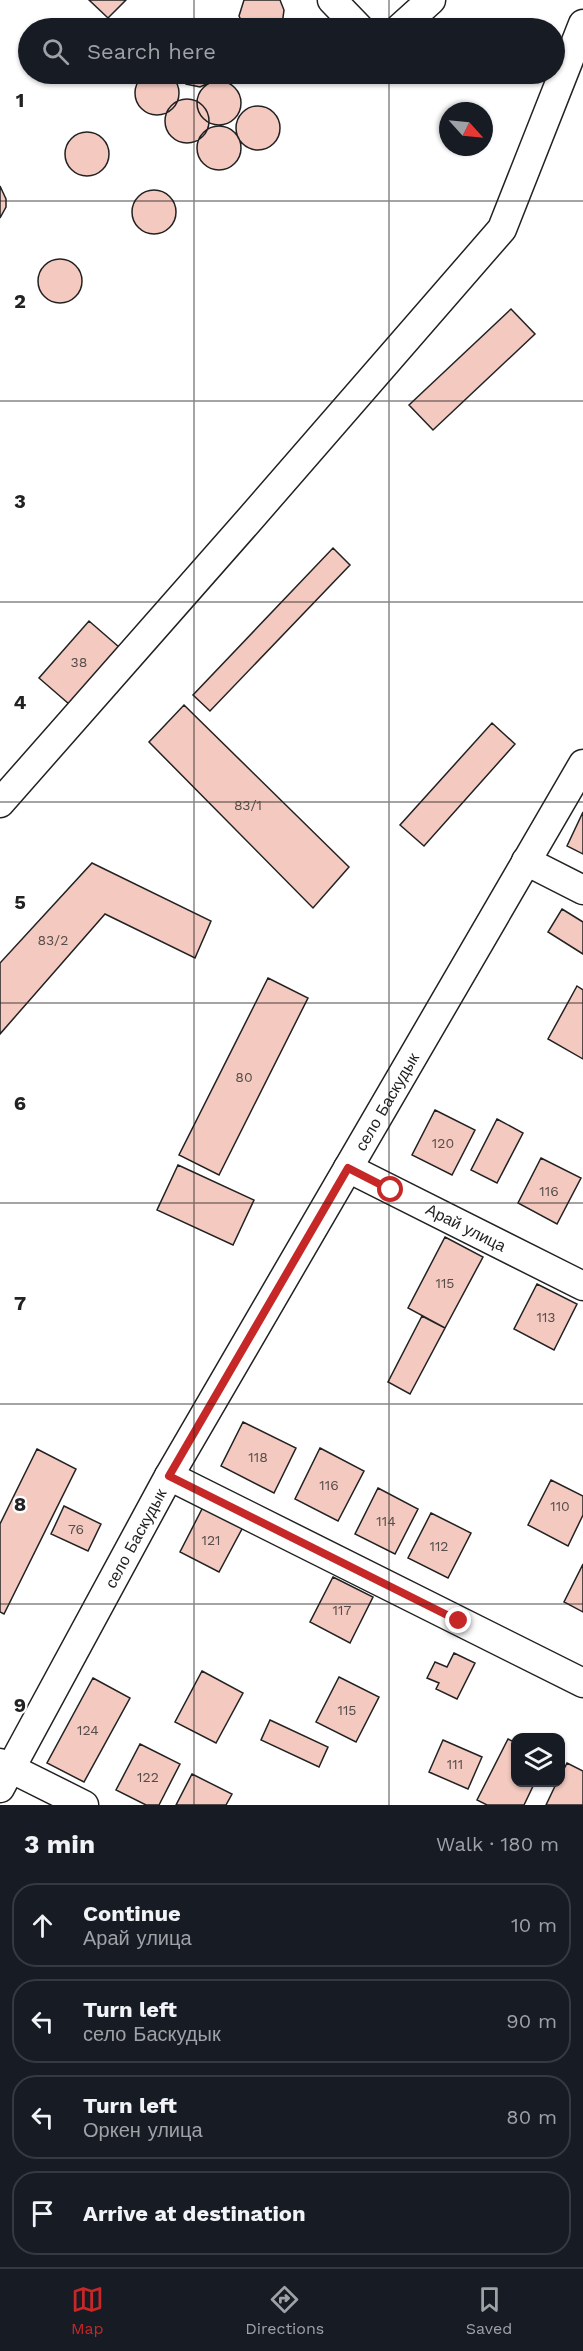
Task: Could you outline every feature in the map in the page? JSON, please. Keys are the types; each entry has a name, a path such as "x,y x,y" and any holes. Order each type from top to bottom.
{"street":[{"path":"332,0 349,18"},
{"path":"411,18 431,0"},
{"path":"565,70 583,24"},
{"path":"0,803 502,229 559,84"},
{"name":"село Баскудык","path":"4,1773 169,1476 583,764"},
{"path":"526,861 583,890"},
{"name":"Арай улица","path":"348,1168 583,1286"},
{"path":"169,1476 583,1683"},
{"path":"4,1773 84,1805"}],"building":[{"path":"89,0 126,0 108,18"},
{"path":"244,0 280,0 284,10 283,18 240,18"},
{"path":"138,84 177,85 179,93 177,101 165,113 157,115 149,113 137,101 135,93"},
{"path":"186,84 206,84 200,87"},
{"path":"207,84 231,84 240,94 240,112 228,124 210,124 198,112 198,94"},
{"path":"187,99 196,100 203,105 208,112 208,130 203,137 196,142 187,143 178,142 171,137 166,130 165,121 166,112 171,105 178,100"},
{"path":"258,106 267,107 274,112 279,119 279,137 274,144 267,149 258,150 249,149 242,144 237,137 236,128 237,119 242,112 249,107"},
{"path":"219,126 228,127 235,132 240,139 240,157 235,164 228,169 219,170 210,169 203,164 198,157 197,148 198,139 203,132 210,127"},
{"path":"87,132 96,133 103,138 108,145 108,163 103,170 96,175 87,176 78,175 71,170 66,163 65,154 66,145 71,138 78,133"},
{"path":"0,186 6,199 6,207 0,218"},
{"path":"154,190 163,191 170,196 175,203 175,221 170,228 163,233 154,234 145,233 138,228 133,221 132,212 133,203 138,196 145,191"},
{"path":"60,259 69,260 76,265 81,272 81,290 76,297 69,302 60,303 51,302 44,297 39,290 38,281 39,272 44,265 51,260"},
{"path":"511,309 535,334 433,430 409,405"},
{"path":"333,548 350,565 210,711 193,695"},
{"path":"89,621 119,647 69,704 39,678"},
{"path":"184,705 349,867 313,908 149,742"},
{"path":"492,723 515,744 424,846 400,825"},
{"path":"583,812 583,854 567,846"},
{"path":"92,863 211,921 195,958 105,914 0,1034 0,963"},
{"path":"562,909 583,922 583,954 548,932"},
{"path":"268,978 308,998 219,1175 179,1155"},
{"path":"577,986 583,990 583,1059 548,1039"},
{"path":"435,1110 475,1130 452,1175 412,1155"},
{"path":"497,1119 523,1133 497,1183 471,1170"},
{"path":"541,1158 581,1178 557,1224 518,1203"},
{"path":"178,1165 254,1200 233,1245 157,1210"},
{"path":"445,1237 483,1257 445,1328 408,1308"},
{"path":"537,1284 577,1304 554,1350 514,1329"},
{"path":"422,1316 445,1328 410,1394 388,1382"},
{"path":"243,1422 296,1448 274,1493 221,1466"},
{"path":"320,1448 364,1471 338,1521 295,1499"},
{"path":"37,1449 76,1469 4,1614 0,1612 0,1524"},
{"path":"551,1480 583,1496 583,1515 568,1546 528,1525"},
{"path":"378,1488 418,1509 395,1554 355,1534"},
{"path":"64,1506 101,1524 88,1551 51,1534"},
{"path":"203,1507 243,1527 219,1572 180,1552"},
{"path":"431,1513 471,1533 448,1578 408,1558"},
{"path":"583,1564 583,1612 564,1602"},
{"path":"333,1577 373,1597 350,1643 310,1622"},
{"path":"454,1653 475,1663 457,1699 436,1689 439,1683 427,1678 435,1662 447,1667"},
{"path":"202,1671 243,1693 216,1743 175,1722"},
{"path":"339,1677 379,1697 356,1742 316,1722"},
{"path":"93,1678 130,1698 84,1782 47,1763"},
{"path":"270,1720 328,1747 319,1767 261,1740"},
{"path":"508,1739 511,1740 511,1787 533,1787 524,1805 487,1805 477,1800"},
{"path":"443,1740 482,1757 468,1789 429,1772"},
{"path":"140,1744 180,1764 159,1805 146,1805 116,1790"},
{"path":"567,1763 583,1771 583,1805 546,1805 555,1787 565,1787"},
{"path":"192,1774 232,1794 226,1805 176,1805"}],"route":[{"path":"391,1190 348,1168 169,1476 459,1621"}]}
